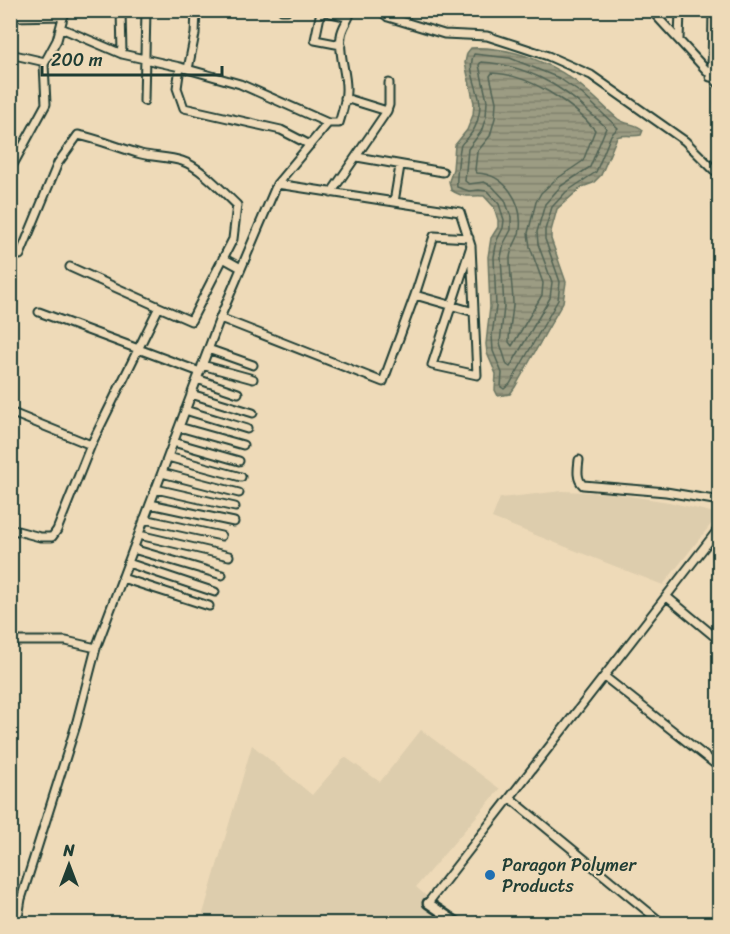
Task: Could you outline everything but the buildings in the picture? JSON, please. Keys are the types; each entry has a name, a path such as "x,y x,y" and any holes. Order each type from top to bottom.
{"street":[{"path":"120,10 122,54"},
{"path":"144,101 146,10"},
{"path":"196,10 195,34 177,88 184,108 281,130 310,145"},
{"path":"380,10 388,17 444,34 486,36 548,56 591,75 685,141 720,176"},
{"path":"651,10 710,77 720,85"},
{"path":"679,40 680,10"},
{"path":"710,77 713,10"},
{"path":"61,28 122,54 240,84 328,123 339,123 345,98 346,82 340,36 349,14 319,11 315,40 341,45"},
{"path":"10,17 30,13 65,13 61,28 44,64 46,104 10,170"},
{"path":"10,54 45,62"},
{"path":"331,193 387,111 389,83"},
{"path":"345,98 387,111"},
{"path":"17,924 21,899 76,725 96,648 220,318 277,184 328,123"},
{"path":"10,251 20,255 58,163 78,135 95,138 122,149 150,156 183,161 204,175 237,206 233,239 191,321 70,267"},
{"path":"357,157 443,172"},
{"path":"394,202 400,166"},
{"path":"277,184 460,212 471,246 477,375 432,365 471,246"},
{"path":"220,318 383,382 434,236 469,238"},
{"path":"223,258 241,268"},
{"path":"415,295 474,312"},
{"path":"10,529 40,537 52,537 57,530 90,445 159,307"},
{"path":"39,312 200,372 238,393"},
{"path":"208,349 253,365"},
{"path":"200,372 253,379"},
{"path":"191,394 254,413"},
{"path":"185,410 247,429"},
{"path":"10,412 90,445"},
{"path":"179,427 243,445"},
{"path":"173,442 238,461"},
{"path":"168,457 241,477"},
{"path":"579,460 578,477 579,482 583,485 666,492 720,501"},
{"path":"162,473 239,493"},
{"path":"156,489 235,507"},
{"path":"150,504 234,522"},
{"path":"144,519 221,536"},
{"path":"459,924 428,903 720,527"},
{"path":"138,535 228,556"},
{"path":"133,549 222,575"},
{"path":"128,563 215,591"},
{"path":"122,578 209,606"},
{"path":"666,597 720,641"},
{"path":"10,641 66,641 96,648"},
{"path":"605,677 720,768"},
{"path":"510,798 663,924"}],"shaded area":[{"path":"562,491 610,493 669,502 719,514 663,585 492,518 500,498"},
{"path":"421,730 500,789 416,887 457,923 200,924 252,745 312,795 345,757 380,782"}],"water":[{"path":"471,48 502,50 548,65 575,81 618,119 643,130 641,135 617,137 601,175 593,183 582,187 557,209 551,239 566,282 563,302 515,387 510,394 498,396 495,390 496,374 487,353 486,344 490,307 488,257 491,238 498,227 498,220 494,207 484,196 460,195 451,190 449,181 453,169 455,145 467,130 473,115 474,103 465,63 467,53"}],"place":[{"name":"Paragon Polymer Products","path":"490,875"}]}
